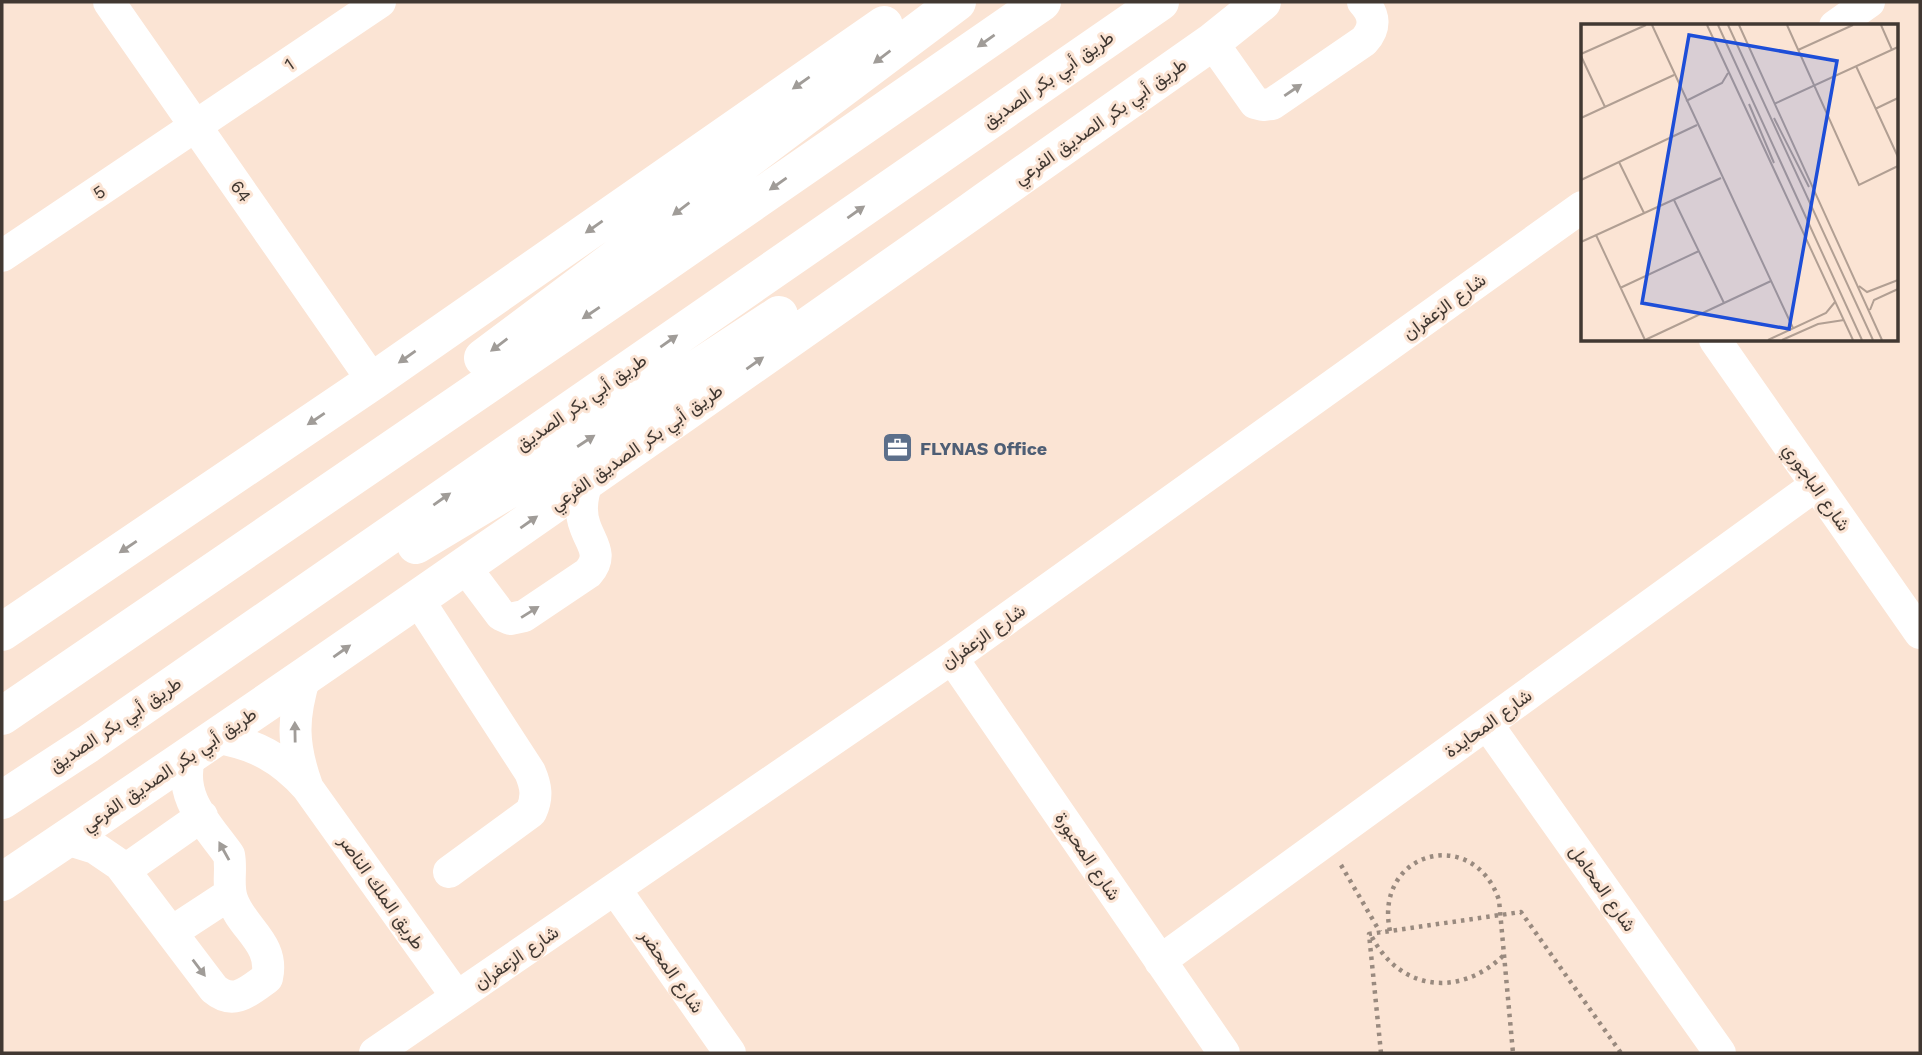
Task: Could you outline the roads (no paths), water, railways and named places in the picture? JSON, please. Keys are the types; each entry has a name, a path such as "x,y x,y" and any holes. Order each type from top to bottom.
{"main road":[{"path":"2,632 373,381 917,2"},
{"path":"41,689 957,2"},
{"path":"2,716 1041,2"},
{"name":"طريق أبي بكر الصديق","path":"2,800 88,744 1160,2"},
{"path":"88,744 561,458 896,239 1250,2"},
{"name":"طريق أبي بكر الصديق الفرعي","path":"2,882 465,567 1212,42 1262,2"}],"street":[{"name":"64","path":"109,2 373,381"},
{"name":"1","path":"197,127 380,2"},
{"path":"1212,42 1255,103 1272,104 1364,41 1371,33 1373,20 1371,10 1363,2"},
{"path":"1838,24 1869,2"},
{"name":"5","path":"2,256 197,127"},
{"name":"شارع الزعفران","path":"375,1053 953,658 1581,208"},
{"name":"شارع الباجوري","path":"1715,341 1920,634"},
{"path":"465,567 501,615 510,619 524,616 588,573 597,553 585,526 582,511 582,495 588,480"},
{"name":"شارع المحايدة","path":"1160,961 1816,485"},
{"path":"417,598 530,772 536,787 536,802 531,812 449,872"},
{"name":"شارع المحبورة","path":"953,658 1224,1053"},
{"name":"طريق الملك الناصر","path":"305,676 297,703 294,732 298,760 307,787"},
{"name":"شارع المحامل","path":"1487,724 1720,1053"},
{"name":"طريق الملك الناصر","path":"203,747 238,741 276,758 307,787 457,997"},
{"path":"66,839 95,848 125,870 214,989 226,996 243,996 267,978 269,960 233,904 230,894 229,855 192,803 187,787 186,766 203,747"},
{"path":"125,870 202,817"},
{"name":"شارع المحضر","path":"615,889 730,1053"},
{"path":"172,932 230,894"}],"place":[{"name":"FLYNAS Office","path":"897,448"}]}
